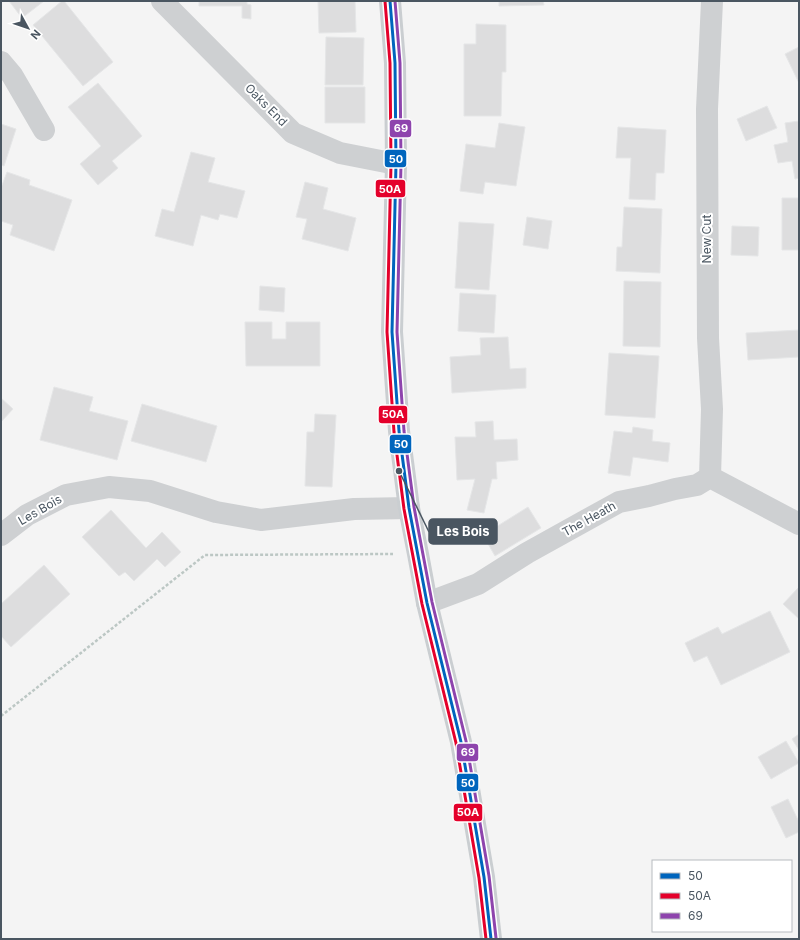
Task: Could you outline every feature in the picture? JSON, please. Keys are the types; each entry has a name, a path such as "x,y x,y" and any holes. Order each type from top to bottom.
{"main road":[{"path":"390,1 395,63 396,164 392,332 399,431 409,508 418,554 461,742 484,878 491,939"}],"street":[{"name":"Oaks End","path":"162,1 293,133 340,153 396,164"},
{"name":"New Cut","path":"710,476 712,409 708,322 707,109 712,1"},
{"path":"1,62 12,75 44,130"},
{"path":"710,476 799,524"},
{"name":"The Heath","path":"428,603 478,584 527,553 619,502 698,485 710,476"},
{"name":"Les Bois","path":"2,531 66,495 109,487 150,491 216,512 262,520 354,509 409,508"}],"path":[{"path":"1,716 205,555 418,554"}],"building":[{"path":"9,1 44,1 22,18"},
{"path":"62,1 64,1 113,62 83,86 33,25"},
{"path":"199,1 247,1 247,4 251,5 251,19 242,18 242,6 199,6"},
{"path":"318,1 355,1 356,32 319,33"},
{"path":"499,1 543,1 544,5 499,6"},
{"path":"476,24 506,25 506,72 502,72 501,116 464,116 464,44 476,44"},
{"path":"326,37 364,38 363,85 325,85"},
{"path":"799,47 799,83 785,54"},
{"path":"98,83 142,136 112,161 118,168 98,185 80,164 101,146 68,107"},
{"path":"325,87 365,87 365,123 325,123"},
{"path":"767,106 777,128 746,141 737,119"},
{"path":"799,121 799,178 795,179 792,161 778,163 774,145 788,142 785,123"},
{"path":"499,123 525,127 516,186 485,182 483,194 460,191 466,144 495,148"},
{"path":"1,124 16,129 4,166 1,165"},
{"path":"618,127 666,130 664,173 656,173 655,200 629,199 631,158 616,158"},
{"path":"191,152 215,158 208,182 245,191 237,218 220,214 218,220 201,215 193,246 155,236 162,209 174,212"},
{"path":"7,172 30,180 29,185 72,200 54,251 10,235 13,225 1,221 1,188"},
{"path":"305,182 328,188 323,209 356,218 348,251 302,239 307,219 296,217"},
{"path":"782,198 799,198 799,250 782,250"},
{"path":"624,207 662,209 660,273 616,271 617,247 622,247"},
{"path":"527,217 552,221 548,249 523,245"},
{"path":"459,222 494,224 489,290 455,288"},
{"path":"732,226 759,227 758,256 731,255"},
{"path":"624,281 661,282 660,347 623,346"},
{"path":"260,286 285,288 284,312 259,310"},
{"path":"460,293 496,295 494,333 458,331"},
{"path":"245,322 272,322 272,339 286,339 286,322 320,322 320,366 246,366"},
{"path":"799,330 799,357 748,360 746,333"},
{"path":"508,337 510,369 526,368 526,388 452,393 450,357 481,355 480,338"},
{"path":"609,353 659,356 655,418 605,415"},
{"path":"54,387 93,397 89,411 128,421 117,460 40,440"},
{"path":"1,398 13,409 1,422"},
{"path":"142,404 217,426 206,462 131,441"},
{"path":"315,414 336,415 332,487 305,486 307,432 314,432"},
{"path":"493,421 494,440 517,439 518,460 496,462 497,479 492,479 484,513 467,510 475,479 457,480 455,437 476,437 475,422"},
{"path":"633,427 653,430 652,441 670,443 668,462 633,457 630,476 608,473 614,431 632,433"},
{"path":"528,507 541,528 495,556 483,535"},
{"path":"111,510 146,548 162,532 181,552 165,567 157,559 134,581 125,572 119,576 82,537"},
{"path":"44,565 70,594 11,647 1,636 1,604"},
{"path":"799,587 799,619 783,604"},
{"path":"770,611 790,652 721,685 707,656 694,662 685,643 718,627 722,634"},
{"path":"799,734 799,750 792,739"},
{"path":"786,741 799,763 771,779 758,757"},
{"path":"788,799 799,822 799,832 786,838 771,807"}],"transit line":[{"name":"50A","path":"385,1 390,63 391,164 387,332 394,432 404,509 422,604 456,743 479,878 486,939"},
{"name":"50","path":"390,1 395,63 396,164 392,332 399,431 409,508 427,603 461,742 484,877 491,939"},
{"name":"69","path":"395,1 400,63 401,164 397,332 404,431 414,507 432,602 466,741 489,876 496,938"}],"place":[{"name":"Les Bois","path":"399,471"}]}
